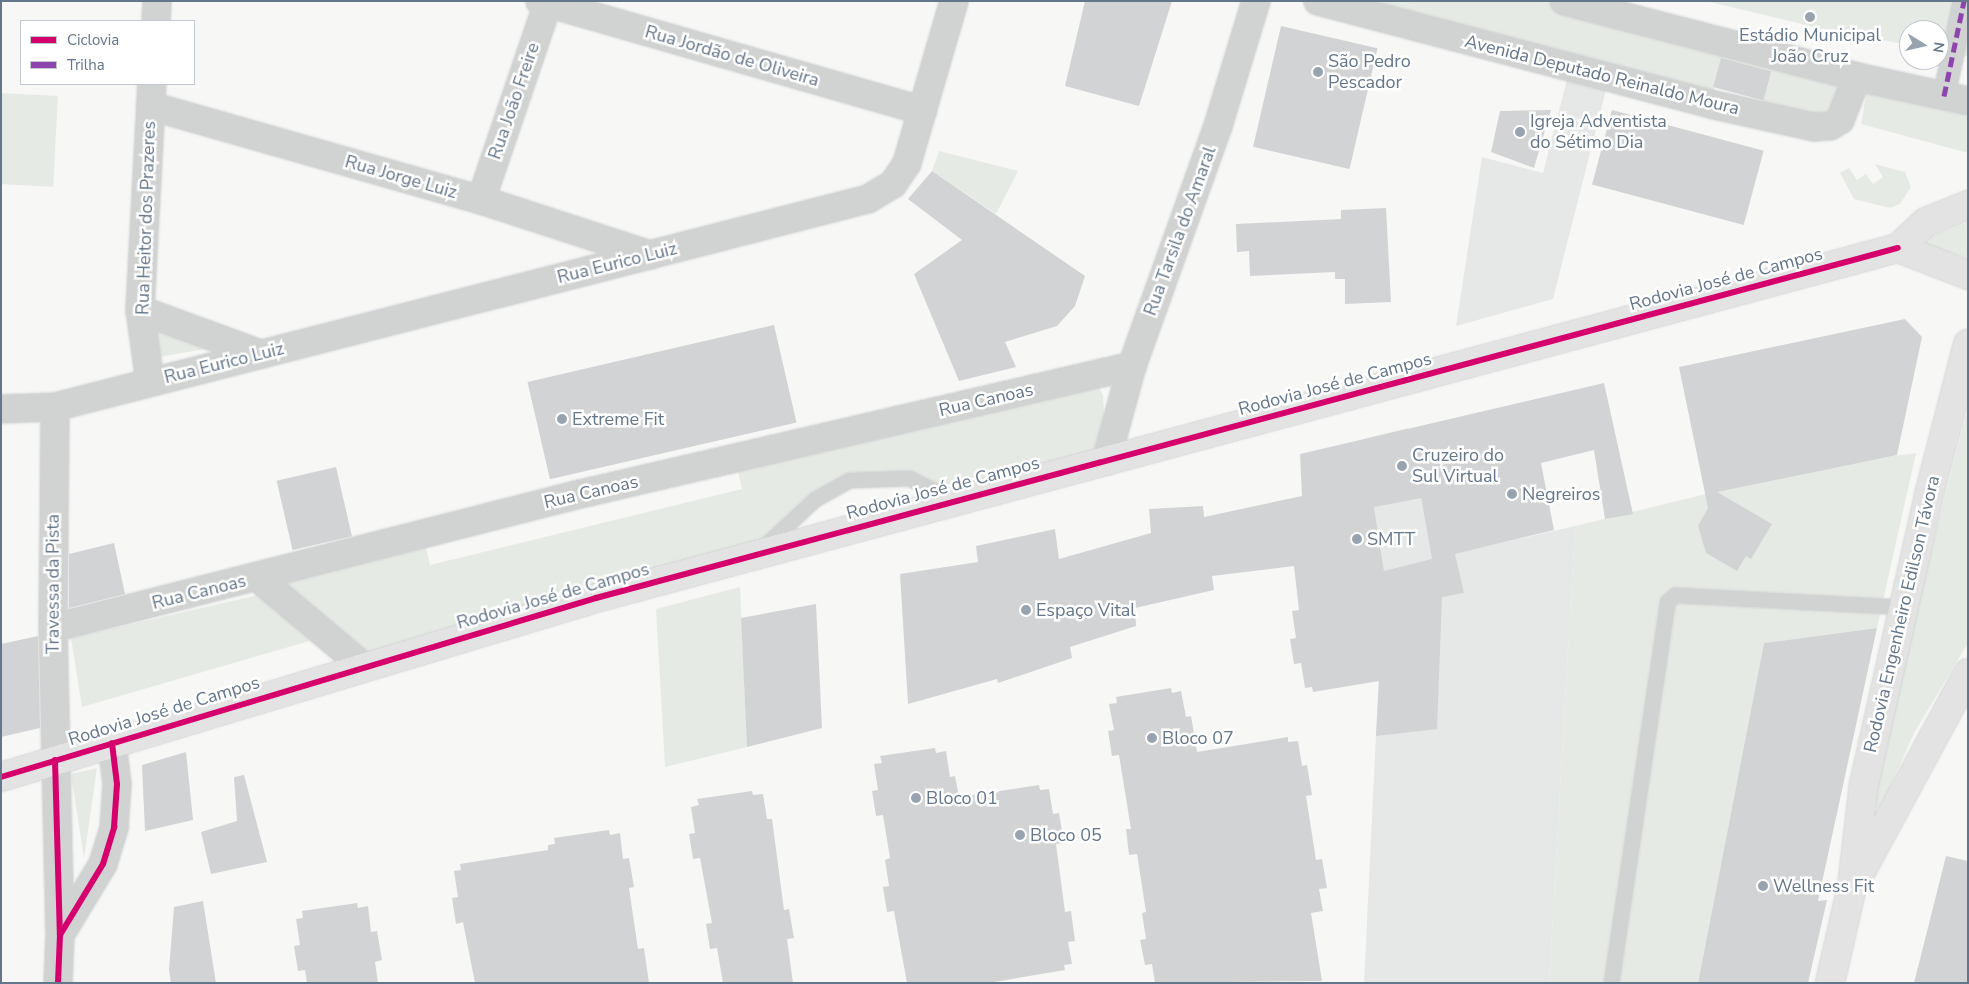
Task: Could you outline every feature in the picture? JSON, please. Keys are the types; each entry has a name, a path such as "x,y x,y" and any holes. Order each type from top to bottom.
{"main road":[{"name":"Rodovia José de Campos","path":"1,777 363,666 953,500 1106,461 1898,248 1926,222 1968,205"},
{"path":"1898,248 1968,275"},
{"name":"Rodovia Engenheiro Edilson Távora","path":"1830,983 1852,887 1864,784 1904,606 1968,344"},
{"name":"Rodovia Engenheiro Edilson Távora","path":"1852,887 1968,673"}],"street":[{"path":"156,20 157,1"},
{"name":"Rua Eurico Luiz","path":"1,409 55,407 868,199 893,184 908,163 954,1"},
{"name":"Rua Tarsila do Amaral","path":"1106,461 1132,366 1218,126 1256,1"},
{"name":"Avenida Deputado Reinaldo Moura","path":"1318,1 1710,104 1814,127 1830,126 1840,120 1857,77"},
{"path":"1564,1 1857,77 1956,98 1964,1"},
{"name":"Rua Jordão de Oliveira","path":"544,2 923,111"},
{"name":"Rua João Freire","path":"480,200 544,2"},
{"name":"Rua Jorge Luiz","path":"152,95 650,255"},
{"name":"Rua Heitor dos Prazeres","path":"150,382 140,310 152,95"},
{"path":"140,310 260,354"},
{"name":"Rua Canoas","path":"53,628 576,495 1132,366"},
{"name":"Travessa da Pista","path":"55,407 53,628 60,935 58,983"},
{"path":"257,577 363,666"},
{"path":"60,935 103,864 114,827 117,784 112,742"}],"lane":[{"path":"753,556 815,499 849,480 909,478 953,500"},
{"path":"1611,983 1667,602 1675,595 1904,606"}],"shaded area":[{"path":"1318,1 1564,1 1857,77 1840,120 1761,115 1764,99 1714,87 1710,104"},
{"path":"1706,1 1968,1 1968,56 1949,53 1949,20 1899,20 1899,43 1823,29"},
{"path":"1570,68 1609,78 1553,299 1456,326 1482,157 1543,173"},
{"path":"1867,91 1968,116 1968,153 1861,124"},
{"path":"1,93 58,96 53,187 1,184"},
{"path":"939,151 1018,171 996,214 932,171"},
{"path":"1875,164 1905,172 1911,187 1900,204 1890,208 1854,199 1840,173 1849,168 1857,180 1866,174 1873,184 1883,177"},
{"path":"1968,222 1968,258 1914,243"},
{"path":"157,321 232,344 154,358"},
{"path":"1098,385 1103,396 1106,461 953,500 909,478 849,480 753,556 363,666 257,577 423,535 430,565 742,489 735,459"},
{"path":"1968,407 1968,643 1914,733 1881,807 1872,810 1868,801"},
{"name":"Negreiros","path":"1408,428 1432,559 1575,526 1549,983 1364,983 1384,571 1363,439"},
{"path":"1916,453 1877,628 1764,643 1698,983 1549,983 1575,526 1706,494 1878,458"},
{"path":"740,587 747,747 665,767 656,609"},
{"path":"258,595 313,640 82,707 71,638"},
{"path":"97,768 84,858 71,774"}],"building":[{"path":"1085,1 1172,1 1139,106 1065,86"},
{"path":"1281,26 1377,48 1350,169 1253,147"},
{"path":"1721,58 1771,71 1763,100 1713,87"},
{"name":"Igreja Adventista do Sétimo Dia","path":"1551,110 1534,168 1491,152 1500,111"},
{"path":"1612,110 1764,151 1744,225 1592,184"},
{"path":"932,171 1085,276 1075,306 1057,326 1005,342 1016,367 959,381 914,274 962,240 908,199"},
{"path":"1386,208 1391,302 1345,304 1345,279 1335,279 1335,272 1250,276 1249,251 1237,252 1236,224 1341,219 1341,210"},
{"path":"1905,319 1922,337 1897,455 1717,492 1772,524 1751,559 1746,556 1737,571 1706,553 1698,526 1708,508 1679,367"},
{"path":"774,325 796,422 550,479 527,382"},
{"path":"1604,383 1633,514 1605,519 1594,450 1541,463 1554,530 1455,554 1464,593 1442,597 1437,729 1376,736 1379,681 1313,692 1312,687 1305,688 1301,663 1294,664 1290,639 1296,638 1292,611 1299,610 1294,566 1212,576 1214,590 1135,608 1136,626 1070,647 1072,658 998,683 997,679 908,704 900,574 978,562 976,546 1055,529 1059,559 1151,533 1149,509 1203,506 1204,517 1302,496 1300,454","holes":["1421,498 1432,559 1384,571 1374,507"]},
{"path":"336,467 352,536 293,550 277,481"},
{"path":"114,543 125,594 69,608 69,554"},
{"path":"816,604 822,728 747,747 741,618"},
{"path":"1877,628 1818,901 1827,900 1808,983 1698,983 1764,643"},
{"path":"38,636 40,728 1,737 1,644"},
{"path":"1171,688 1172,693 1181,691 1186,717 1191,716 1197,752 1288,737 1288,742 1298,741 1302,766 1307,765 1312,795 1306,796 1316,860 1322,859 1327,888 1319,889 1323,911 1311,913 1322,981 1155,983 1152,964 1145,965 1140,940 1146,939 1142,913 1146,912 1137,854 1129,855 1126,829 1131,829 1119,755 1112,756 1108,731 1114,730 1109,704 1117,703 1116,697"},
{"path":"935,748 936,753 946,751 950,777 955,776 959,797 1039,785 1040,790 1049,789 1053,814 1059,813 1064,843 1056,844 1065,912 1071,911 1075,941 1068,942 1072,964 1064,965 1065,970 988,983 907,983 894,911 887,912 883,887 889,886 885,860 890,858 883,815 876,816 872,791 878,790 874,764 882,763 880,756"},
{"path":"186,752 193,820 145,831 142,765"},
{"path":"244,775 267,862 211,874 201,832 237,821 234,777"},
{"path":"752,791 753,795 763,794 767,819 772,819 784,910 789,909 794,938 787,939 793,983 723,983 717,948 710,949 706,924 712,923 700,858 693,859 689,834 695,833 691,807 699,805 697,799"},
{"path":"609,830 610,835 620,833 623,859 629,858 634,887 629,888 638,949 644,948 649,983 475,983 463,922 456,924 452,898 458,897 454,871 461,870 460,864 548,850 548,845 555,844 554,838"},
{"path":"1946,856 1968,861 1968,983 1914,983"},
{"path":"203,901 216,983 171,983 169,970 174,907"},
{"path":"357,903 358,908 368,906 371,932 377,931 382,960 375,962 378,983 307,983 305,970 298,971 294,946 300,945 296,919 303,918 302,911"}],"marked path":[{"path":"1944,96 1964,1"}],"cycle path":[{"path":"1,777 596,598 1898,248"},
{"path":"60,935 103,864 114,827 117,784 112,743"},
{"path":"55,760 60,935 58,983"}],"place":[{"name":"Estádio Municipal João Cruz","path":"1810,17"},
{"name":"São Pedro Pescador","path":"1318,72"},
{"name":"Igreja Adventista do Sétimo Dia","path":"1520,132"},
{"name":"Extreme Fit","path":"562,419"},
{"name":"Cruzeiro do Sul Virtual","path":"1402,466"},
{"name":"Negreiros","path":"1512,494"},
{"name":"SMTT","path":"1357,539"},
{"name":"Espaço Vital","path":"1026,610"},
{"name":"Bloco 07","path":"1152,738"},
{"name":"Bloco 01","path":"916,798"},
{"name":"Bloco 05","path":"1020,835"},
{"name":"Wellness Fit","path":"1763,886"}]}
